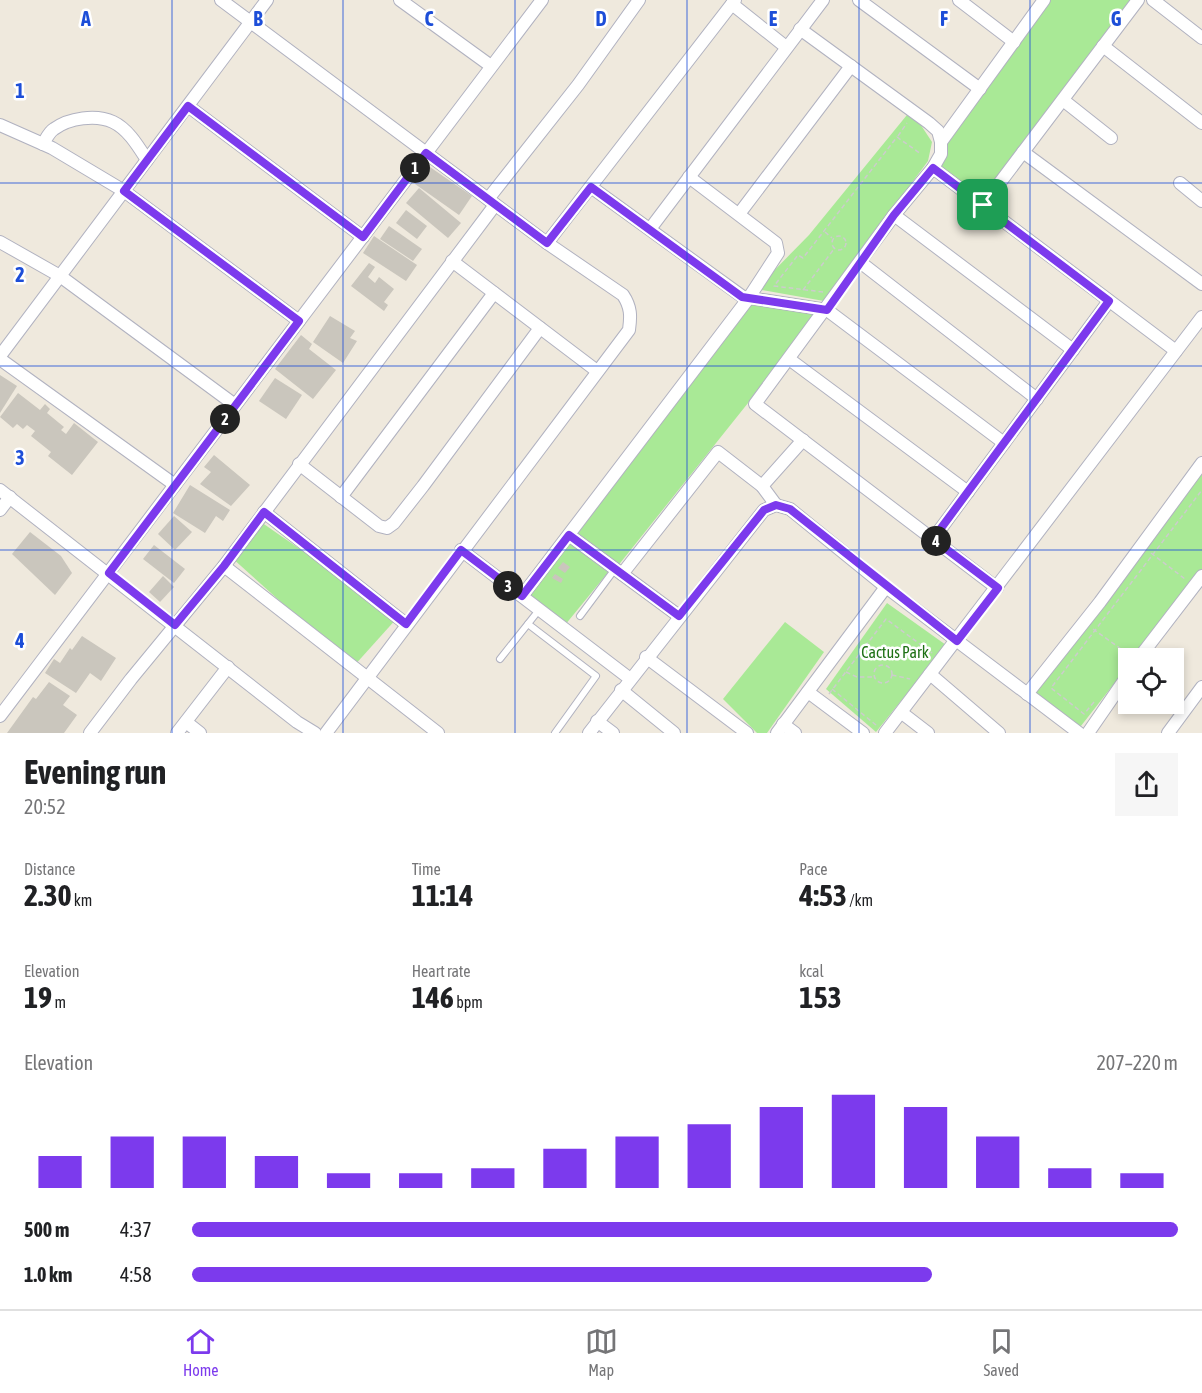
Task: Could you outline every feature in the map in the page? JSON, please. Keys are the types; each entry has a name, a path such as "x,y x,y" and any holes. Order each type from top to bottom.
{"street":[{"path":"221,0 547,243 623,295 629,304 631,317 629,330 461,550 326,733"},
{"path":"175,485 0,358 267,0"},
{"path":"400,0 491,66"},
{"path":"0,716 542,0"},
{"path":"90,733 224,566 452,261 492,202 639,0"},
{"path":"650,229 823,0"},
{"path":"859,0 980,89"},
{"path":"959,0 1014,42"},
{"path":"941,142 1044,0"},
{"path":"983,205 1138,0"},
{"path":"1153,0 1202,38"},
{"path":"547,243 734,2 786,47"},
{"path":"800,29 938,131 941,154 933,168 894,215 827,310 755,404 998,588"},
{"path":"1103,46 1202,123"},
{"path":"739,214 850,66"},
{"path":"1063,100 1111,138"},
{"path":"188,106 363,237"},
{"path":"44,144 52,129 74,120 98,117 114,122 132,137 147,160"},
{"path":"0,125 44,144 124,191 299,321"},
{"path":"1023,152 1202,284"},
{"path":"933,168 1176,351"},
{"path":"522,596 748,299 778,253 778,247 739,214 689,177"},
{"path":"1180,183 1202,201"},
{"path":"591,187 748,299 827,310 1004,443"},
{"path":"894,215 1073,350"},
{"path":"0,242 60,276 235,405"},
{"path":"452,261 597,372"},
{"path":"860,262 1037,399"},
{"path":"341,497 494,293"},
{"path":"933,539 1109,301"},
{"path":"881,729 902,713 1202,317"},
{"path":"299,464 378,526 387,528 394,523 540,328"},
{"path":"789,359 968,492"},
{"path":"762,486 803,440"},
{"path":"618,572 718,452 762,486 776,505 790,509 886,587 1079,733"},
{"path":"1027,694 1100,602 1202,463"},
{"path":"0,510 5,493 297,722 315,733"},
{"path":"589,733 629,678 764,510 776,505"},
{"path":"264,512 406,624"},
{"path":"569,535 679,616"},
{"path":"461,550 629,678"},
{"path":"224,566 366,678 421,728 438,733"},
{"path":"1142,648 1202,576"},
{"path":"795,733 780,728 886,587"},
{"path":"646,657 747,733"},
{"path":"177,733 228,667"},
{"path":"930,674 999,733"},
{"path":"621,690 674,733"},
{"path":"1088,733 1118,690"},
{"path":"808,692 863,733"},
{"path":"1168,733 1200,695"},
{"path":"902,713 928,733"},
{"path":"597,721 613,733"},
{"path":"186,722 200,733"}],"lane":[{"path":"580,616 618,572"},
{"path":"500,659 539,610"},
{"path":"528,624 596,676 555,733"}],"path":[{"path":"828,285 822,293 774,286 798,255 803,258 915,113"},
{"path":"897,136 921,154"},
{"path":"803,290 834,249 833,239 824,231"},
{"path":"833,239 842,237 846,243 843,249 834,249"},
{"path":"1100,696 1086,714 1051,688 1097,631 1202,490"},
{"path":"1147,550 1188,581"},
{"path":"881,729 832,689 886,619 933,654"},
{"path":"1090,626 1122,648"},
{"path":"875,677 876,670 883,666 890,669 892,675"},
{"path":"845,672 857,677 875,677 885,683 892,675"},
{"path":"892,675 914,680"}],"green space":[{"path":"1049,0 1133,0 983,201 939,166 946,144"},
{"path":"911,110 932,142 928,161 824,301 756,289 809,235"},
{"path":"750,303 819,314 617,567 610,570 565,625 529,595"},
{"path":"1202,473 1202,572 1142,648 1118,648 1118,679 1077,731 1032,697"},
{"path":"258,520 398,617 353,667 231,557"},
{"name":"Cactus Park","path":"887,603 946,645 876,732 826,689"},
{"path":"785,622 824,652 767,733 757,733 723,699"}],"building":[{"path":"427,165 472,196 459,215 415,184"},
{"path":"419,188 461,223 448,238 406,203"},
{"path":"406,210 427,226 417,239 396,223"},
{"path":"389,226 422,249 413,261 380,239"},
{"path":"374,236 417,265 406,281 363,253"},
{"path":"369,263 375,267 368,277 375,283 379,277 394,289 384,302 388,305 384,311 351,286"},
{"path":"330,316 355,331 350,338 357,341 343,363 313,342"},
{"path":"301,335 312,344 309,349 336,370 313,399 275,369"},
{"path":"0,375 17,386 0,413"},
{"path":"275,378 302,395 286,419 259,401"},
{"path":"18,393 40,410 45,404 50,409 47,413 64,427 61,430 66,434 74,423 98,442 72,475 48,456 51,452 31,436 35,431 27,425 23,429 17,424 13,428 0,417"},
{"path":"214,455 250,485 231,506 200,484 211,472 204,467"},
{"path":"190,485 230,510 223,521 216,516 205,533 173,513"},
{"path":"174,516 192,532 175,550 158,534"},
{"path":"30,532 61,556 72,573 55,595 12,554"},
{"path":"154,545 185,569 174,583 143,559"},
{"path":"563,562 570,567 565,573 558,568"},
{"path":"555,574 563,579 561,583 552,578"},
{"path":"163,576 174,587 160,602 149,592"},
{"path":"82,636 116,658 101,681 90,673 76,693 45,673 54,659 60,663"},
{"path":"49,682 70,696 63,705 77,715 64,733 7,733 33,697 36,699"}],"route":[{"path":"188,106 363,237 426,153 547,243 591,187 742,297 827,310 894,215 933,168 983,205 1109,301 933,539 998,588 957,641 790,509 776,505 764,510 679,616 569,535 522,596 461,550 406,624 264,512 224,566 175,625 109,573 299,321 124,191 188,106"}]}
